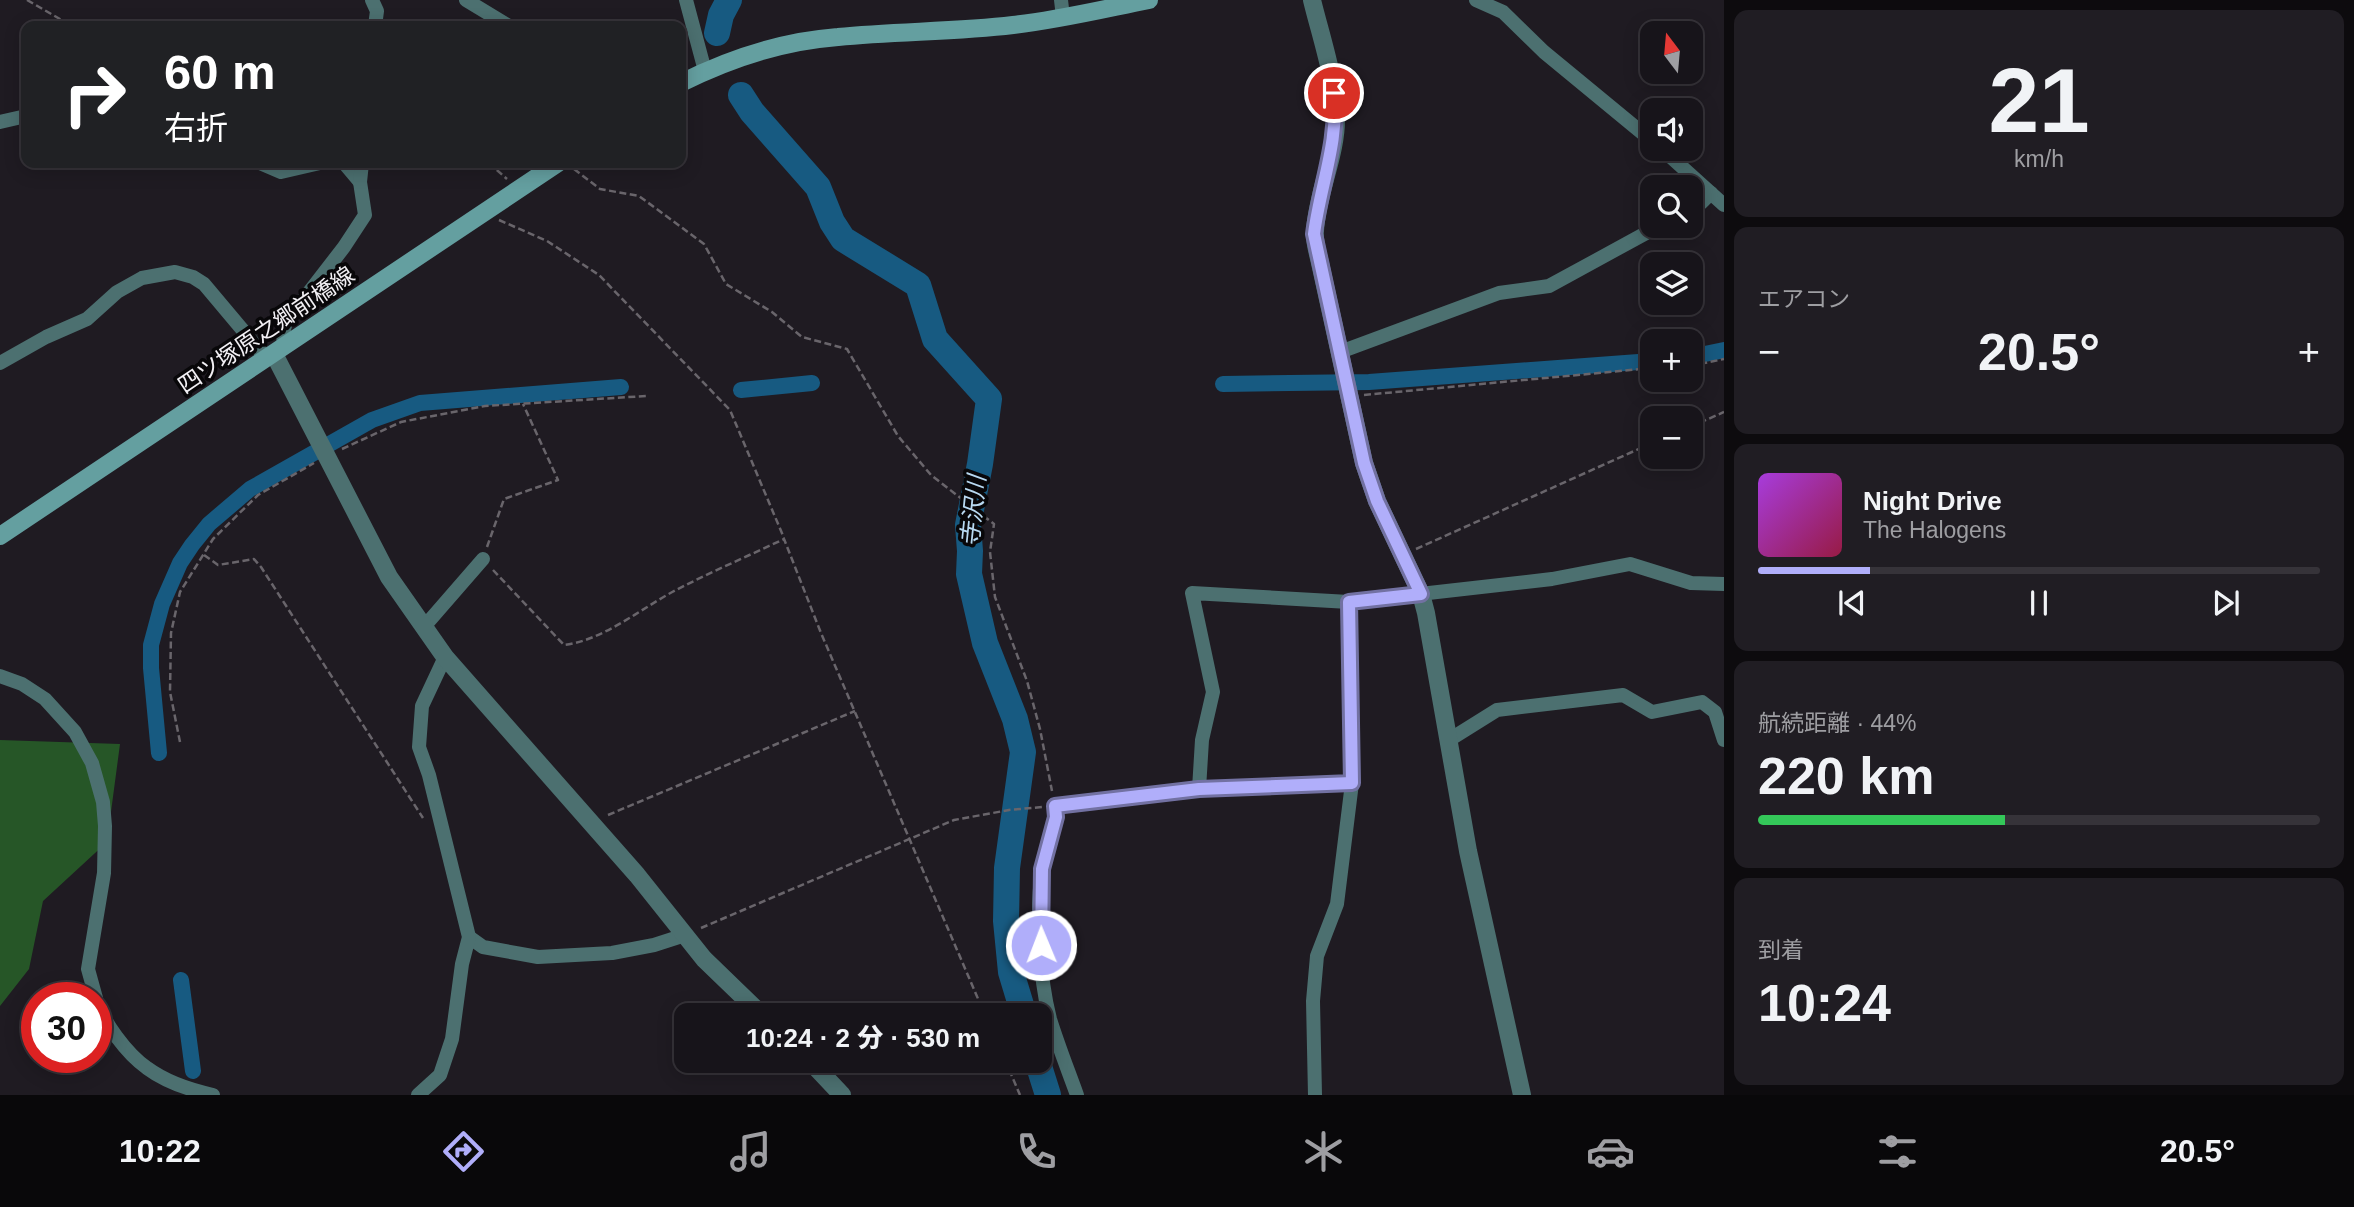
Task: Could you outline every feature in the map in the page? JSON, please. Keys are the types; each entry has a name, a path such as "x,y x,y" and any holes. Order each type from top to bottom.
{"main road":[{"path":"686,80 743,57 800,42 1014,25 1062,9 1149,0"},
{"name":"四ツ塚原之郷前橋線","path":"0,536 551,168"}],"street":[{"path":"372,0 377,11 376,21"},
{"path":"466,0 501,21"},
{"path":"686,0 705,71"},
{"path":"1312,0 1334,93 1336,117 1314,234 1364,463 1377,501 1421,594 1468,851 1522,1095"},
{"path":"1483,1 1503,12 1544,52 1640,131"},
{"path":"0,122 21,117"},
{"path":"1675,161 1724,205"},
{"path":"272,168 281,172 298,168"},
{"path":"348,168 360,182"},
{"path":"275,354 286,322 344,247 365,215 360,182 361,168"},
{"path":"1703,199 1711,193"},
{"path":"1340,352 1499,293 1549,286 1640,236"},
{"path":"0,363 46,337 87,319 117,292 142,278 175,272 193,277 204,284 275,354 389,577 445,657 637,875 704,959 750,1003"},
{"path":"423,628 483,559"},
{"path":"1199,789 1202,740 1213,692 1192,593 1349,602 1552,579 1630,564 1691,583 1724,584"},
{"path":"1315,1095 1313,1001 1317,956 1337,904 1352,783 1349,602"},
{"path":"418,1095 440,1075 452,1039 462,964 469,937 429,775 419,747 422,706 445,657"},
{"path":"0,676 22,684 45,699 75,732 92,763 103,802 105,826 104,873 88,969 92,982"},
{"path":"1449,740 1497,710 1623,695 1652,712 1702,702 1715,712 1724,740"},
{"path":"1077,1095 1051,1019 1043,984 1040,926 1042,869 1056,817 1055,806 1199,789 1352,783"},
{"path":"469,937 483,947 538,957 612,953 654,945 685,935"},
{"path":"112,1029 147,1068 189,1090 212,1095"},
{"path":"821,1073 842,1095"}],"path":[{"path":"27,0 63,21"},
{"path":"494,168 518,190"},
{"path":"572,168 600,189 639,196 704,244 726,284 772,312 802,337 847,349 898,436 931,475 994,524 990,552 995,597 1027,681 1040,729 1055,806"},
{"path":"484,213 547,241 598,275 730,410 980,1003"},
{"path":"1703,363 1724,359"},
{"path":"1348,387 1410,392 1476,383 1640,369"},
{"path":"180,742 170,692 171,633 180,592 213,539 258,495 327,456 401,422 485,406 646,396"},
{"path":"523,404 558,480 504,499 483,559 564,645 593,637 676,590 784,539"},
{"path":"1703,421 1724,412"},
{"path":"1403,554 1640,448"},
{"path":"204,555 218,565 254,559 261,566 426,822"},
{"path":"608,815 855,711"},
{"path":"685,935 954,820 1033,807"},
{"path":"1011,1073 1020,1095"}],"green space":[{"path":"0,740 120,744 107,842 43,901 29,969 0,1006"}],"waterway":[{"name":"寺沢川","path":"717,33 721,15 729,0"},
{"name":"寺沢川","path":"741,95 752,112 818,187 832,222 843,239 918,285 935,339 989,399 968,525 969,574 985,643 1015,719 1023,752 1007,868 1006,921 1011,972 1020,1003"},
{"path":"1703,354 1724,350"},
{"path":"1223,384 1369,382 1640,362"},
{"path":"741,390 812,383"},
{"path":"159,753 151,645 162,604 180,563 192,545 209,524 250,489 372,420 420,403 621,387"},
{"path":"181,980 193,1071"},
{"name":"寺沢川","path":"1041,1073 1048,1095"}],"route":[{"path":"1041,945 1042,869 1056,817 1055,806 1199,789 1352,783 1349,602 1421,594 1377,501 1364,463 1314,234 1334,139 1334,93"}]}
